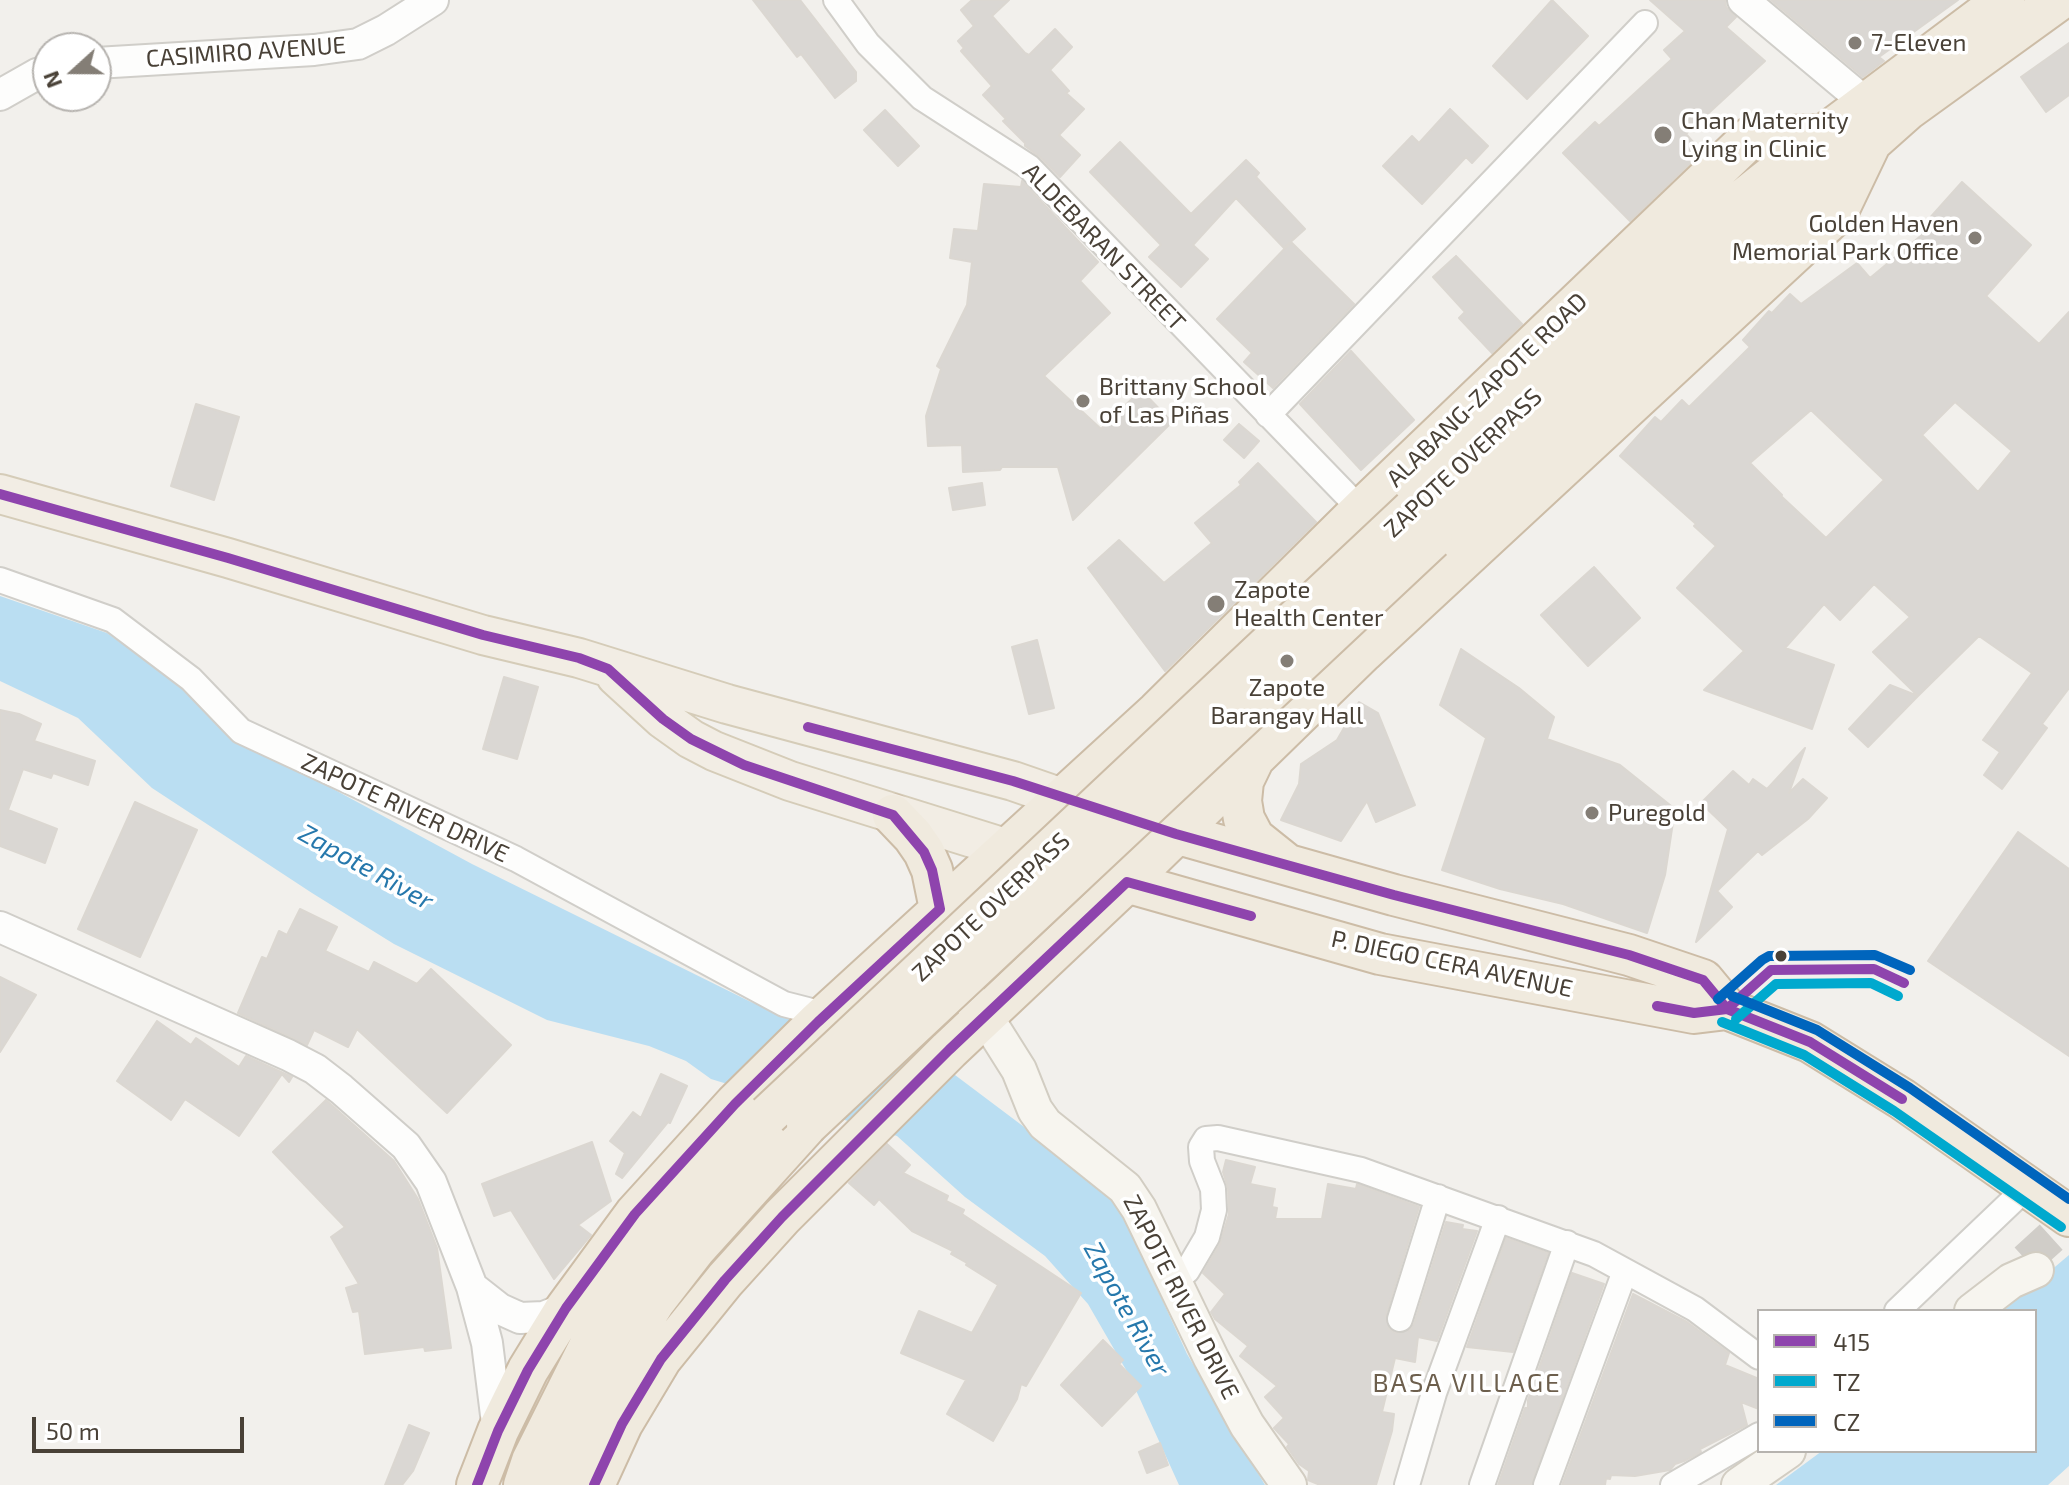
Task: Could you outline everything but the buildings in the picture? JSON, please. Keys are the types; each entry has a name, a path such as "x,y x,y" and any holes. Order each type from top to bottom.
{"highway":[{"path":"1752,213 1868,123 2004,0"},
{"path":"1824,135 1907,110 2059,0"},
{"path":"594,1485 622,1424 661,1359 725,1280 949,1050 1127,882 1256,754 1837,213 1868,123"},
{"name":"ZAPOTE OVERPASS","path":"558,1485 620,1357 655,1301 696,1248 807,1125 1752,213 1824,135"},
{"name":"ALABANG-ZAPOTE ROAD","path":"477,1485 498,1431 528,1370 566,1308 635,1214 735,1104 822,1018 1157,712 1361,510 1751,137 1824,135"},
{"name":"ZAPOTE OVERPASS","path":"524,1485 532,1461 590,1345 628,1284 721,1167 768,1115 1752,213"},
{"path":"1157,712 1137,740 1136,760 1143,775 1166,789 1218,791"},
{"path":"1256,754 1243,781 1241,801 1244,819 1254,838 1287,865"},
{"name":"P. DIEGO CERA AVENUE","path":"1062,798 1287,865 1629,955 1703,980 1727,1009"},
{"path":"893,815 924,852 934,879 939,911 977,889 989,894 1022,931 1029,947 1029,974"},
{"name":"P. DIEGO CERA AVENUE","path":"1008,849 1380,954 1694,1013 1727,1009 1810,1042 1902,1099 2069,1216"}],"main road":[{"name":"P. DIEGO CERA AVENUE","path":"0,494 228,558 483,635 579,658 918,758 1013,781 1062,798"},
{"name":"P. DIEGO CERA AVENUE","path":"608,669 663,719 714,751 790,781 1008,849"},
{"name":"ZAPOTE RIVER DRIVE","path":"939,911 985,1016 1019,1070 1035,1110 1045,1124 1125,1188 1139,1209 1247,1425 1289,1485"},
{"path":"1975,1309 2024,1271"},
{"path":"1739,1485 1785,1453"}],"street":[{"name":"CASIMIRO AVENUE","path":"112,62 314,50 358,44 433,0"},
{"name":"ALDEBARAN STREET","path":"836,0 868,44 922,98 1029,167 1361,510"},
{"path":"1743,0 1868,123"},
{"path":"1268,415 1645,23"},
{"path":"0,95 32,77"},
{"name":"ZAPOTE RIVER DRIVE","path":"0,580 113,620 191,679 241,731 516,859 784,1004 822,1018"},
{"path":"0,927 315,1069 387,1128 422,1166 431,1182 472,1287 487,1343 498,1431"},
{"path":"1172,1280 1187,1271 1207,1237 1214,1210 1213,1189 1201,1153 1202,1143 1218,1138 1361,1170 1567,1243 1625,1271 1718,1324 1757,1355"},
{"path":"1899,1309 2027,1187"},
{"path":"1400,1319 1438,1197"},
{"path":"1407,1485 1434,1393 1498,1218"},
{"path":"1482,1485 1567,1243"},
{"path":"1546,1485 1625,1271"},
{"path":"472,1287 500,1309 520,1318 544,1317 566,1308"},
{"path":"1673,1485 1757,1436"}],"water":[{"name":"Zapote River","path":"0,596 107,633 184,688 240,735 472,864 751,1002 955,1075 1092,1178 1118,1203 1187,1354 1265,1485 1179,1485 1129,1375 1088,1304 1045,1256 965,1197 897,1136 711,1079 686,1061 649,1046 547,1020 394,944 152,788 78,718 0,681"},
{"path":"2069,1255 2069,1466 2048,1485 1776,1485 1819,1453 2037,1453 2037,1309 2005,1309"}],"tunnel":[{"path":"2026,1260 2069,1221"}],"transit line":[{"name":"415","path":"0,494 228,558 483,635 579,658 608,669 663,719 691,739 744,765 893,815 924,852 932,870 940,909 735,1104 635,1214 566,1308 528,1370 498,1431 477,1485"},
{"name":"415","path":"808,727 1013,781 1176,834 1394,895 1629,955 1703,980 1727,1009"},
{"name":"415","path":"594,1485 622,1424 661,1359 725,1280 782,1217 949,1050 1127,882 1251,916"},
{"name":"CZ","path":"1718,999 1769,956 1875,955 1910,970"},
{"name":"415","path":"1727,1009 1771,970 1874,969 1904,983"},
{"name":"TZ","path":"1736,1019 1776,984 1871,983 1898,996"},
{"name":"CZ","path":"1732,996 1817,1030 1910,1088 2069,1199"},
{"name":"415","path":"1657,1006 1694,1013 1727,1009 1810,1042 1902,1099"},
{"name":"TZ","path":"1722,1022 1804,1055 1894,1111 2061,1227"}],"place":[{"name":"7-Eleven","path":"1855,43"},
{"name":"Chan Maternity Lying in Clinic","path":"1663,135"},
{"name":"Golden Haven Memorial Park Office","path":"1975,238"},
{"name":"Brittany School of Las Piñas","path":"1083,401"},
{"name":"Zapote Health Center","path":"1216,604"},
{"name":"Zapote Barangay Hall","path":"1287,661"},
{"name":"Puregold","path":"1592,813"}],"district":[{"name":"BASA VILLAGE","path":"1467,1383"}]}
